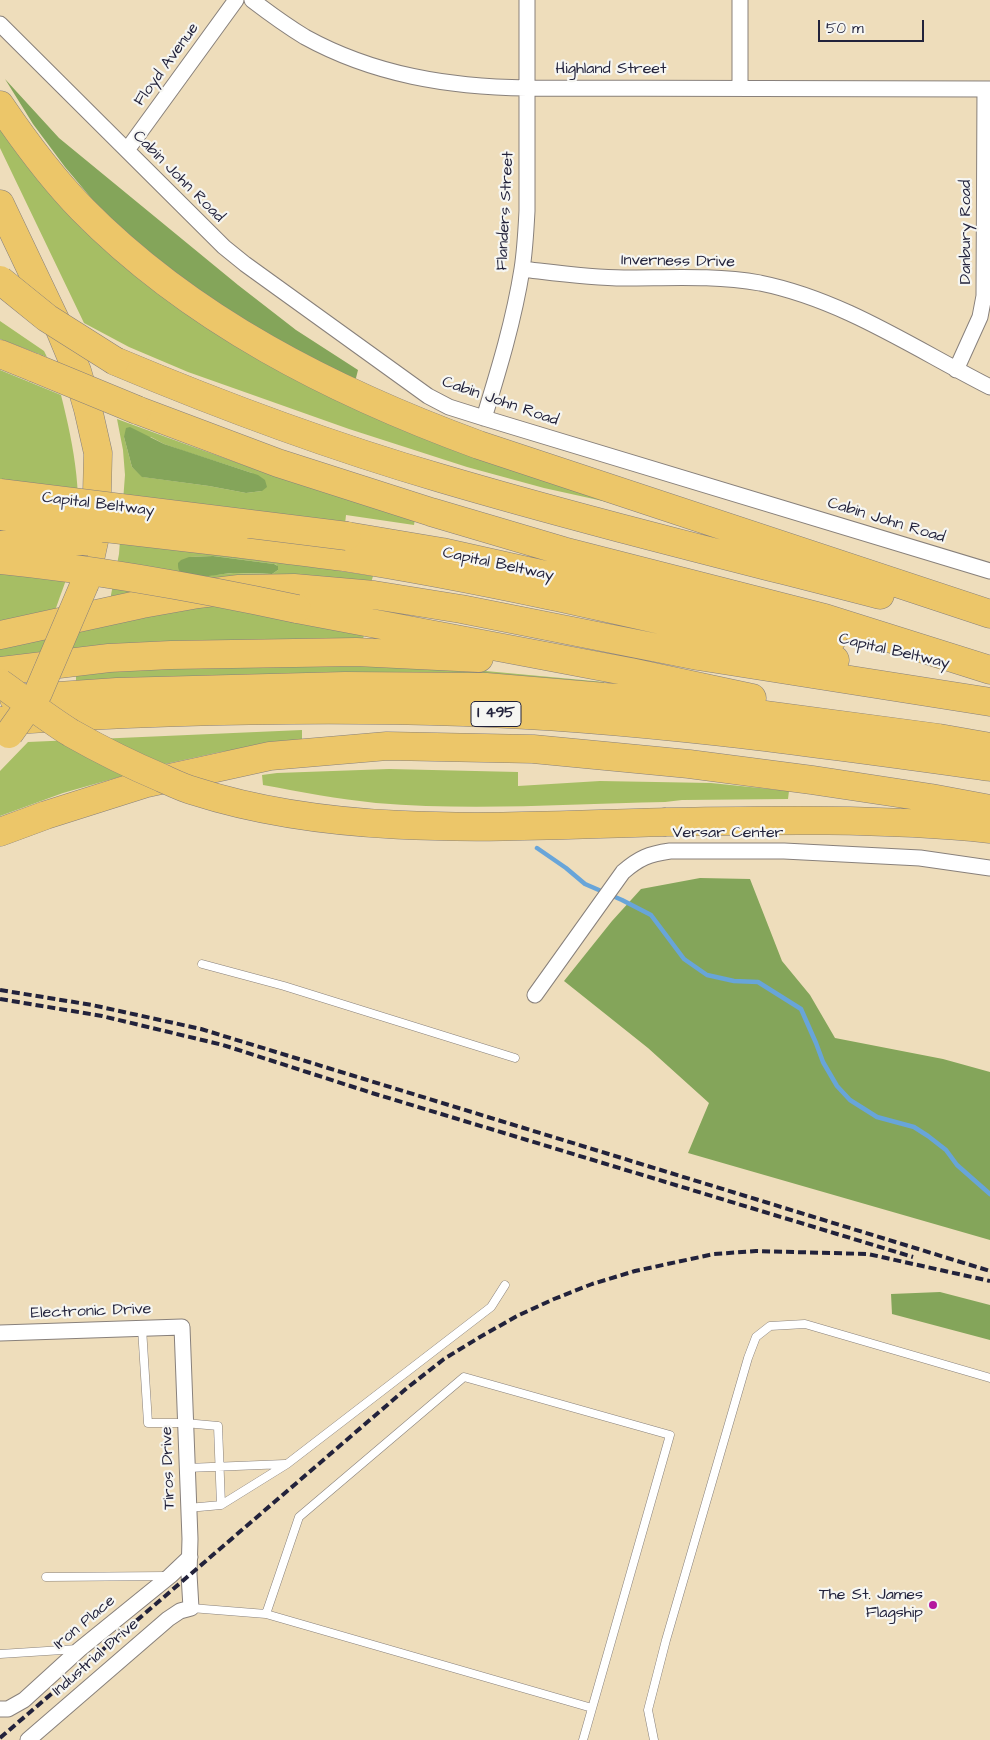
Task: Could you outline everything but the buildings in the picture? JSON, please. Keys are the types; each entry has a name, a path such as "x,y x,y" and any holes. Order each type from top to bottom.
{"highway":[{"path":"0,105 43,165 81,208 162,280 233,329 331,383 430,427 479,445 990,614"},
{"path":"0,204 60,330 77,371 98,453 96,532 85,583 63,637 2,730"},
{"path":"0,280 47,318 115,361"},
{"path":"0,300 26,318 59,336 195,394 268,422 440,478 594,521 990,624"},
{"path":"0,354 137,410 278,463 431,512 562,551 826,618 990,672"},
{"name":"Capital Beltway","path":"0,493 220,519 345,547 442,552 990,672"},
{"path":"0,516 234,543"},
{"path":"0,545 60,541 150,541 345,547 509,588 674,622 990,697"},
{"path":"0,560 144,578 630,672 939,738 990,747"},
{"path":"0,636 142,604 198,594 239,589 294,588 374,595 461,608 571,632 698,656 990,702"},
{"path":"0,670 109,658 211,654 356,652 475,657 630,672"},
{"path":"0,683 70,732 131,765 192,791 260,809 336,820 412,825 528,826 775,820 932,823 990,829"},
{"path":"0,700 126,692 345,686 486,687 740,712 939,738"},
{"name":"I 495","path":"2,730 90,716 280,710 466,712 662,726 797,740 990,767"},
{"path":"0,832 46,815 156,781 270,756 387,746 533,750 689,764 821,781 931,798 990,810"}],"street":[{"name":"Floyd Avenue","path":"127,150 236,0"},
{"name":"Highland Street","path":"252,0 306,37 337,53 370,65 418,78 456,84 482,87 527,88 987,89"},
{"name":"Flanders Street","path":"484,418 506,344 522,268 527,211 527,0"},
{"path":"740,0 740,88"},
{"name":"Cabin John Road","path":"0,24 224,247 244,264 428,396 449,407 484,418 990,571"},
{"name":"Danbury Road","path":"956,370 980,318 984,296 987,89"},
{"name":"Inverness Drive","path":"522,268 585,277 701,276 761,284 800,294 835,306 871,323 990,388"},
{"name":"Versar Center","path":"536,995 622,872 635,861 652,853 670,851 784,851 920,858 990,868"},
{"name":"Electronic Drive","path":"0,1333 182,1327"},
{"name":"Tiros Drive","path":"182,1327 191,1608"},
{"name":"Iron Place","path":"0,1710 8,1709 24,1700 80,1649 190,1558"},
{"name":"Industrial Drive","path":"28,1740 168,1619 180,1611 191,1608"}],"lane":[{"path":"202,964 284,986 515,1058"},
{"path":"188,1508 221,1505 287,1464 491,1307 505,1285"},
{"path":"654,1740 648,1710 748,1358 756,1337 770,1326 805,1324 990,1378"},
{"path":"142,1328 148,1423 185,1423 218,1426 221,1505"},
{"path":"266,1614 300,1517 464,1377 670,1435 583,1740"},
{"path":"187,1468 287,1464"},
{"path":"46,1577 170,1576"},
{"path":"191,1608 266,1614 592,1708"},
{"path":"0,1654 80,1649"}],"green space":[{"path":"5,79 59,138 238,285 296,330 358,370 356,378 349,380 291,353 181,277 136,242 102,211 65,167 33,124"},
{"path":"0,121 59,202 82,229 115,256 232,341 639,509 544,488 467,467 349,429 188,372 129,347 84,323 0,148"},
{"path":"0,321 44,351 47,357 0,339"},
{"path":"0,370 61,395 74,455 78,515 73,556 55,611 0,624"},
{"path":"117,419 302,485 415,519 414,525 346,515 340,571 373,576 371,583 110,600 119,554 125,475 123,450","holes":["124,437 151,437 164,444 252,473 262,491 246,493 143,477 132,467","213,556 274,564 277,565 278,570 272,574 233,573 203,576 189,557"]},
{"path":"130,427 164,444 258,475 265,480 267,487 262,491 246,493 142,477 132,467 124,437 126,428"},
{"path":"213,556 274,564 278,566 278,570 272,574 233,573 194,576 182,573 179,570 178,563 181,560 189,557"},
{"path":"231,601 364,635 362,643 0,660 0,645"},
{"path":"216,664 432,666 604,682 604,690 76,685 76,673"},
{"path":"302,730 302,741 220,752 165,764 63,793 0,816 0,771 28,742"},
{"path":"389,769 518,772 518,786 600,781 711,783 789,791 788,799 682,800 520,806 412,805 376,803 263,785 262,775"},
{"path":"700,878 750,879 782,961 810,995 835,1038 943,1059 990,1072 990,1240 688,1153 709,1103 648,1048 564,981 612,921 641,889"},
{"path":"940,1292 990,1305 990,1340 892,1314 891,1294"}],"waterway":[{"path":"537,848 585,884 651,915 684,959 707,975 734,981 758,982 801,1009 823,1062 837,1086 850,1100 877,1117 914,1127 928,1136 946,1150 957,1165 990,1194"}],"railway":[{"path":"0,990 92,1005 201,1029 990,1271"},
{"path":"0,999 102,1016 223,1045 372,1093 913,1257"},
{"path":"0,1738 407,1388 444,1359 517,1316 592,1284 635,1271 714,1254 756,1251 868,1254 990,1281"}],"place":[{"name":"The St. James Flagship","path":"933,1605"}]}
